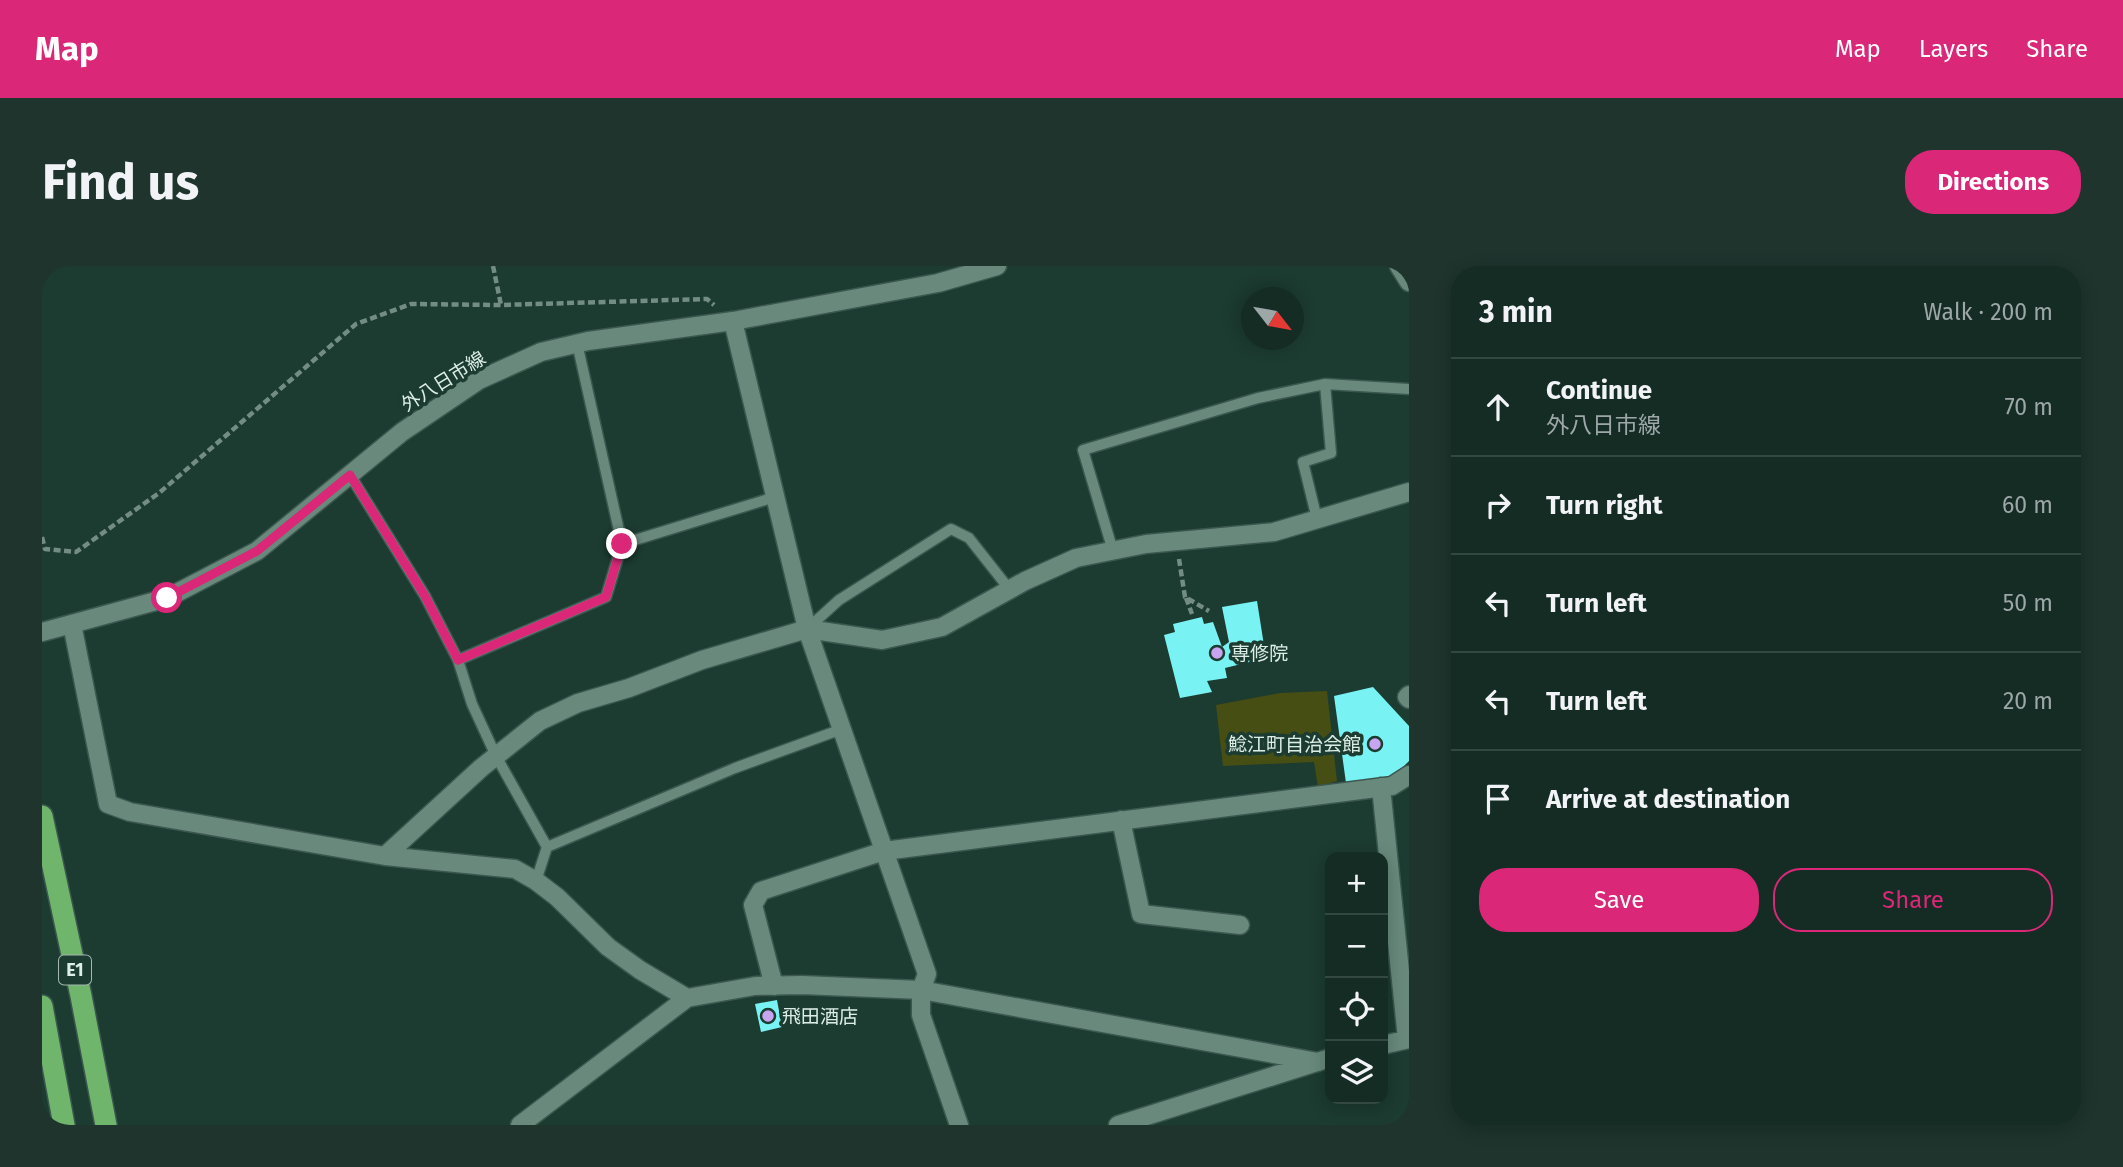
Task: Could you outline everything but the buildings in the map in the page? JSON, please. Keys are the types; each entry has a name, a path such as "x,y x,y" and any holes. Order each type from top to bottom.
{"highway":[{"name":"E1","path":"42,816 106,1125"},
{"name":"E1","path":"42,1006 64,1125"}],"street":[{"name":"外八日市線","path":"43,632 167,598 257,551 402,432 479,380 541,352 577,343 733,321 938,283 997,266"},
{"path":"1399,266 1409,282"},
{"path":"733,321 807,629 927,974 921,990 921,1015 959,1125"},
{"path":"385,856 496,756 540,721 578,703 629,688 702,660 807,629 882,640 942,627 1076,558 1146,544 1274,532 1409,492"},
{"path":"72,624 108,804 130,812 385,856 514,869 557,897 608,947 687,998"},
{"path":"774,986 753,905 761,891 884,851 1392,786 1409,775"},
{"path":"1381,787 1402,927 1408,1039 1388,1044"},
{"path":"1121,820 1142,914 1240,925"},
{"path":"520,1125 687,998 755,986 921,990 1324,1060"},
{"path":"1118,1125 1324,1060"}],"lane":[{"path":"458,660 606,597 622,544 577,343"},
{"path":"1317,519 1303,462 1331,453 1325,384"},
{"path":"1113,551 1083,450 1258,398 1325,384 1409,389"},
{"path":"350,475 425,596 458,660 472,704 496,756 547,847 536,881"},
{"path":"622,544 775,497"},
{"path":"807,629 839,600 951,529 969,538 1010,590"},
{"path":"547,847 735,768 842,729"}],"path":[{"path":"493,266 501,305"},
{"path":"42,537 45,549 76,552 159,493 356,324 411,304 501,305 707,299 733,321"},
{"path":"1176,541 1185,597 1192,614"},
{"path":"1185,597 1209,611"}],"green space":[{"path":"1327,691 1337,781 1318,787 1314,762 1223,766 1216,705 1280,693"}],"place":[{"name":"専修院","path":"1217,653"},
{"name":"鯰江町自治会館","path":"1375,744"},
{"name":"飛田酒店","path":"768,1016"}],"route":[{"path":"167,598 257,551 350,475 425,596 458,660 606,597 622,544"}]}
